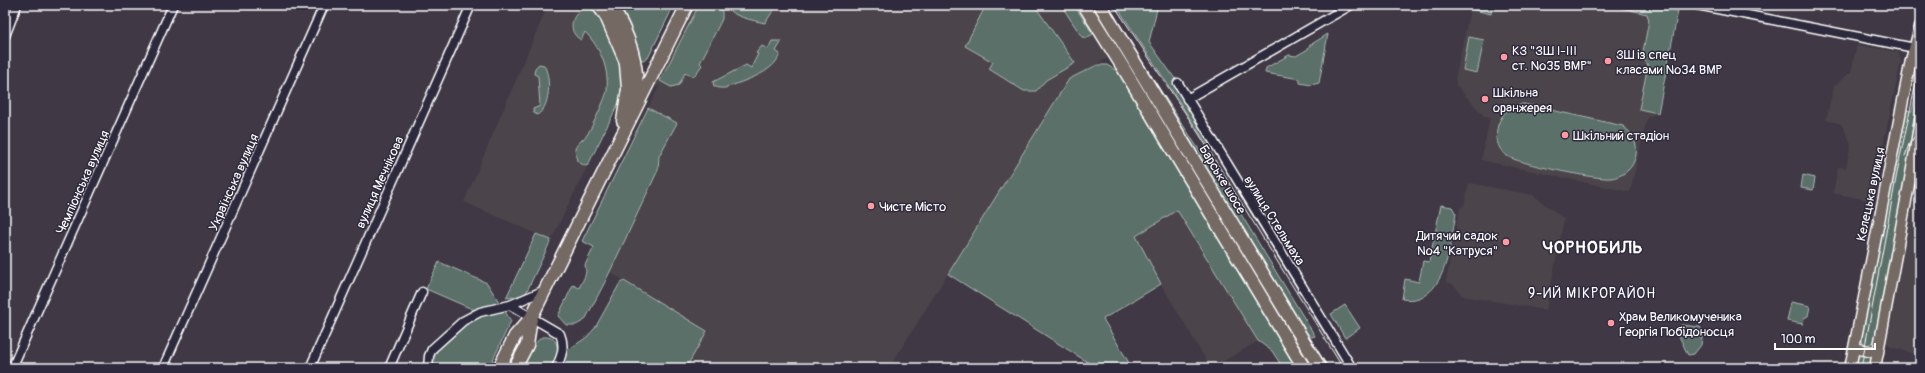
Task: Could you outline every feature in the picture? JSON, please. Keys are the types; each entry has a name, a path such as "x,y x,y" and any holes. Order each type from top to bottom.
{"highway":[{"path":"598,5 606,16 629,69 637,77 643,80 649,80"},
{"path":"610,5 622,27 634,58 637,77 633,111"},
{"path":"515,368 527,345 532,318 620,136 687,5"},
{"path":"1084,5 1128,75 1302,365 1312,354"},
{"name":"Барське шосе","path":"1100,5 1320,368"},
{"path":"620,136 628,90 626,61"},
{"path":"499,368 515,336 532,318"}],"main road":[{"name":"Келецька вулиця","path":"1850,368 1917,49 1920,27"},
{"path":"1875,368 1920,120"},
{"path":"1854,348 1878,353"}],"street":[{"path":"5,36 17,5"},
{"name":"Чемпіонська вулиця","path":"12,368 172,5"},
{"name":"Українська вулиця","path":"163,368 324,5"},
{"name":"вулиця Мечнікова","path":"310,368 471,5"},
{"path":"1187,99 1350,5"},
{"path":"1697,5 1917,49"},
{"name":"вулиця Стельмаха","path":"1178,83 1352,368"},
{"path":"428,368 429,356 432,349 463,321 480,312 510,305 546,290"},
{"path":"389,368 422,292"},
{"path":"510,305 560,334 564,346 556,368"}],"shaded area":[{"path":"548,5 591,5 601,21 619,64 622,96 551,240 464,202"},
{"path":"687,5 1084,5 1115,54 1069,79 889,368 686,368 707,331 610,272 658,170 659,156 677,123 648,108 659,87 649,81"},
{"path":"1471,5 1651,5 1678,11 1658,113 1647,118 1630,192 1481,160 1490,118 1484,116 1457,86 1455,80"},
{"path":"1857,45 1898,52 1901,61 1871,201 1833,193 1838,167 1846,168 1851,143 1842,125 1826,120 1834,86 1851,72"},
{"name":"Дитячий садок №4 \"Катруся\"","path":"1469,183 1533,195 1564,219 1546,310 1463,296 1453,284 1446,282 1460,208 1464,206"},
{"path":"1912,199 1920,200 1920,355 1891,347 1886,342"},
{"path":"1177,210 1258,341 1212,368 1161,284 1136,235"}],"green space":[{"path":"614,5 674,5 648,58 643,60 637,59"},
{"path":"699,5 719,5 722,12 722,19 700,63 702,65 695,75 692,76 685,73 679,85 671,87 660,81"},
{"path":"724,5 777,5 765,23 737,15"},
{"path":"986,5 1034,5 1075,63 1046,80 1036,91 1024,91 989,69 993,62 965,46"},
{"path":"1061,5 1074,5 1093,34 1086,38 1082,37"},
{"path":"1089,5 1096,5 1302,349 1298,349"},
{"path":"1116,5 1158,5 1149,42 1178,83 1216,146 1210,149"},
{"path":"1471,5 1493,5 1491,14 1470,9"},
{"path":"1613,5 1651,5 1678,11 1658,113 1639,109 1648,65 1642,57 1649,20 1647,14"},
{"path":"590,7 598,15 605,27 619,64 623,81 622,96 588,165 585,166 577,161 575,149 589,132 602,105 607,90 607,74 605,66 595,44 585,32 581,40 573,31 572,26 575,16 584,9"},
{"path":"1114,18 1203,156 1205,155 1315,336 1312,337 1303,331"},
{"path":"1328,34 1319,83 1311,85 1300,83 1300,79 1265,73 1266,68 1289,55 1296,56"},
{"path":"1469,37 1484,40 1477,73 1463,70"},
{"path":"772,41 782,41 776,51 780,54 771,67 757,76 726,88 714,86 713,82 746,65 751,68 758,54 756,53 762,46 768,49"},
{"path":"539,64 544,65 549,84 545,106 537,115 534,113 533,109 540,106 538,76 534,74 535,68"},
{"path":"1097,65 1107,65 1117,71 1296,368 1283,368 1272,351 1258,341 1177,210 1136,236 1161,284 1103,319 1132,368 1097,368 948,274 1069,79"},
{"path":"1920,75 1920,88 1913,123 1910,158 1875,342 1867,345 1863,343 1861,336 1905,110 1912,111"},
{"name":"Шкільний стадіон","path":"1524,104 1623,126 1633,137 1635,142 1636,156 1633,164 1628,170 1618,176 1603,178 1540,167 1507,156 1497,142 1498,124 1502,116 1508,110 1515,106"},
{"path":"648,108 677,123 659,156 658,170 606,280 585,320 576,325 566,325 558,316 573,285 579,288 585,274 585,265 594,247 582,241"},
{"path":"1803,175 1815,178 1813,190 1801,188"},
{"path":"1238,190 1326,334 1325,334"},
{"path":"1441,205 1452,207 1456,214 1448,256 1443,270 1437,283 1428,293 1417,299 1402,299 1405,279 1419,282 1423,261 1429,262"},
{"path":"536,234 551,240 525,295 506,298"},
{"path":"439,262 487,283 511,321 489,368 428,368 432,349 479,312 426,289"},
{"path":"624,281 707,331 686,368 559,368 568,350 587,337 595,328 620,283"},
{"path":"1791,302 1810,306 1808,316 1804,318 1803,324 1787,321"},
{"path":"1345,305 1360,328 1345,338 1331,314"},
{"path":"1681,325 1700,327 1703,331 1701,345 1694,354 1688,355 1678,334"},
{"path":"542,337 549,337 556,343 557,352 553,368 522,368 533,347"},
{"path":"1862,355 1870,358 1871,368 1854,368 1857,359"}],"tram line":[{"path":"1114,5 1199,134 1343,368"},
{"path":"1861,368 1899,162 1920,64"},
{"path":"1905,156 1909,144 1920,130"}],"place":[{"name":"КЗ \"ЗШ І-ІІІ ст. №35 ВМР\"","path":"1504,57"},
{"name":"ЗШ із спец класами №34 ВМР","path":"1608,61"},
{"name":"Шкільна оранжерея","path":"1485,99"},
{"name":"Шкільний стадіон","path":"1565,135"},
{"name":"Чисте Місто","path":"871,206"},
{"name":"Дитячий садок №4 \"Катруся\"","path":"1506,242"},
{"name":"Храм Великомученика Георгія Побідоносця","path":"1611,323"}],"district":[{"name":"ЧОРНОБИЛЬ","path":"1593,247"},
{"name":"9-ИЙ МІКРОРАЙОН","path":"1592,293"}]}
